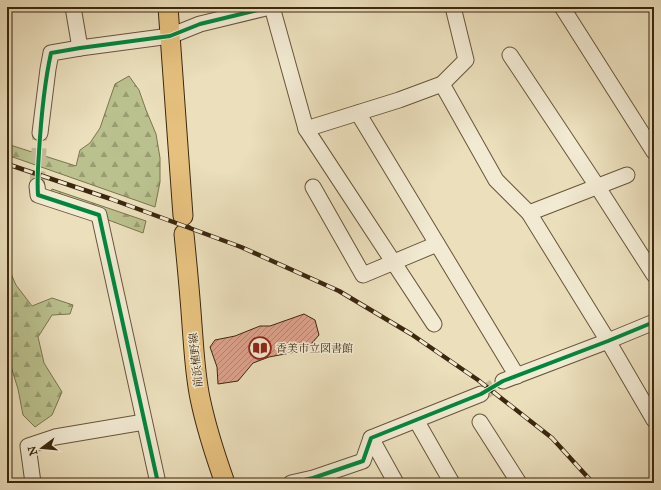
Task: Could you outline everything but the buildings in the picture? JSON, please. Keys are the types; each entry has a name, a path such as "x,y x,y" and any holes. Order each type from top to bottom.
{"main road":[{"name":"前浜植野線","path":"168,7 194,359 207,430 225,483"}],"street":[{"path":"73,7 80,48"},
{"path":"40,133 51,53 170,36 200,24 271,7 306,129 434,324"},
{"path":"306,129 399,100 442,84 466,60 454,7"},
{"path":"562,7 654,152"},
{"path":"510,55 654,275"},
{"path":"442,84 496,180 529,213 608,341 654,420"},
{"path":"358,113 518,376"},
{"path":"529,213 628,175"},
{"path":"37,186 38,195 99,215 158,483"},
{"path":"314,187 363,274 437,244"},
{"path":"503,381 654,322"},
{"path":"291,483 314,481 363,461 371,438 481,394"},
{"path":"416,420 452,483"},
{"path":"33,483 28,446 55,437 144,422"},
{"path":"480,422 519,483"},
{"path":"371,438 396,483"}],"green space":[{"path":"129,76 139,90 156,134 160,158 160,182 155,207 7,155 7,144 76,166 80,150 90,143 100,128 115,84"},
{"path":"52,189 146,221 143,233 47,197"},
{"path":"7,265 16,285 32,306 52,298 73,305 70,314 52,315 38,337 44,363 62,392 52,415 35,427 23,415 18,389 7,357"}],"tunnel":[{"path":"37,186 40,133"},
{"path":"481,394 503,381"}],"railway":[{"path":"7,164 111,199 241,247 339,291 411,334 478,380 552,438 593,483"}],"cycle path":[{"path":"158,483 99,215 38,195 38,168 42,115 46,77 51,53 170,36 200,24 270,7"},
{"path":"291,483 313,478 363,461 371,438 481,394 503,381 654,322"}],"place":[{"name":"香美市立図書館","path":"260,348"}]}
